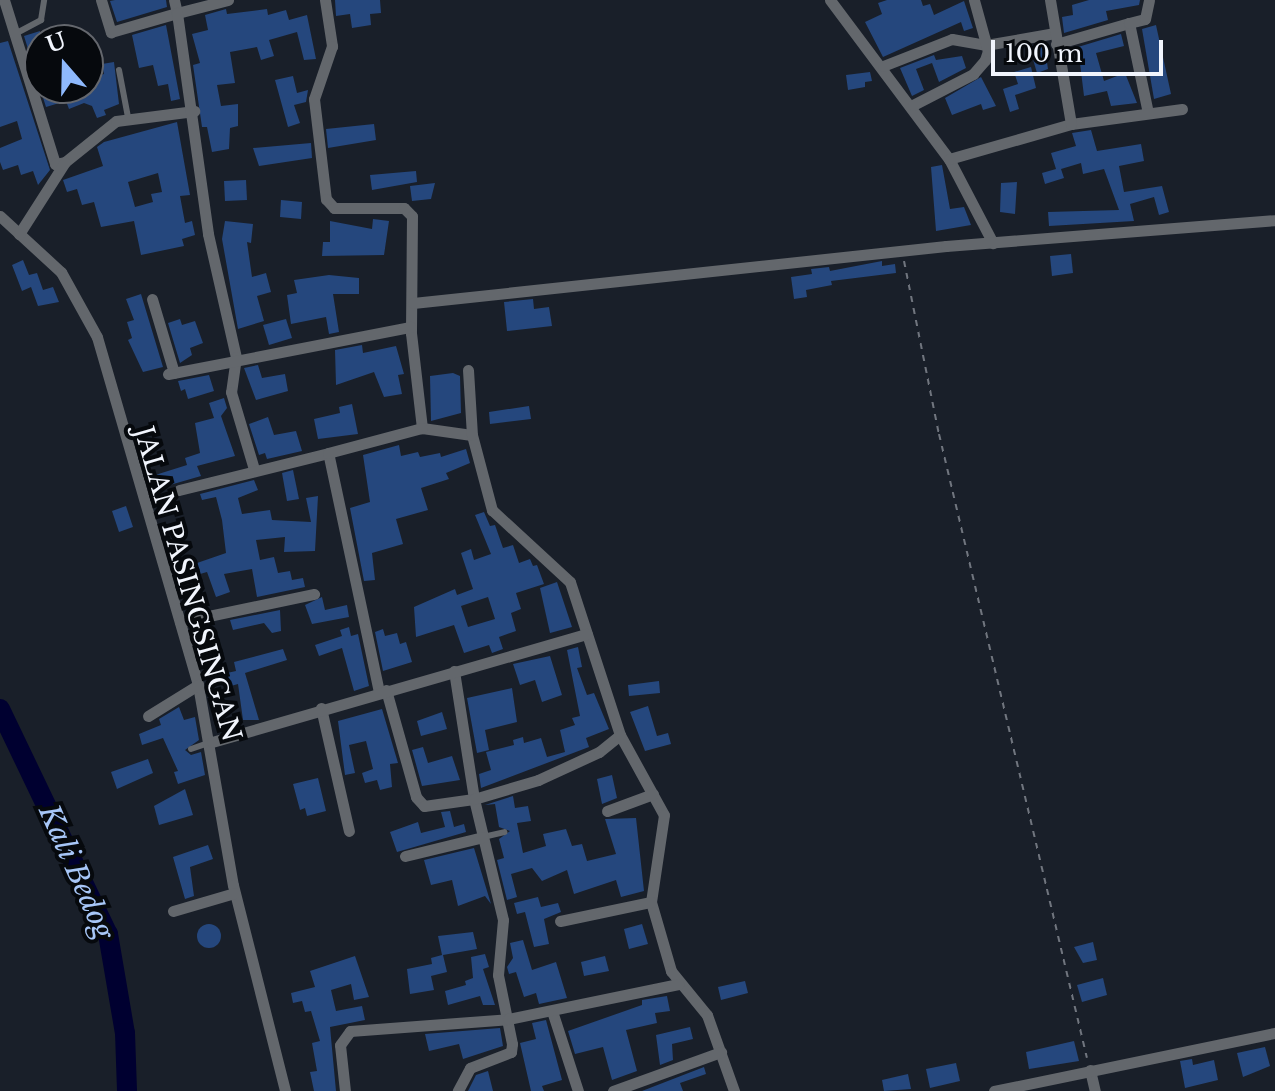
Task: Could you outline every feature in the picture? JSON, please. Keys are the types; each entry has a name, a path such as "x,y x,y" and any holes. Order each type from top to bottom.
{"street":[{"path":"4,0 49,155 55,164 65,162 128,117 194,111"},
{"path":"101,0 110,32 228,0"},
{"path":"174,0 194,111 204,209 236,357 231,392 254,469"},
{"path":"325,0 332,46 314,99 326,199 334,208 410,212 413,303 410,327 422,428"},
{"path":"830,0 913,105 949,159 993,243"},
{"path":"913,105 973,74 985,60 986,45 974,0"},
{"path":"1050,0 1071,124"},
{"path":"883,66 952,39 986,45 1056,38 1129,23 1145,19 1149,0"},
{"path":"1129,23 1148,113"},
{"path":"949,159 1071,124 1182,109"},
{"path":"20,232 33,218 65,162"},
{"name":"JALAN PASINGSINGAN","path":"0,216 61,272 86,311 184,621 198,685 221,738 234,893 285,1091"},
{"path":"413,303 903,251 1275,220"},
{"path":"152,299 171,373 236,357 410,327"},
{"path":"468,370 472,435 492,510 570,582 620,735 653,794 664,823 651,902 678,984 701,1004 734,1091"},
{"path":"179,490 422,428 472,435"},
{"path":"328,453 382,691 420,803 430,807 474,799 575,765 620,735"},
{"path":"184,621 314,594"},
{"path":"221,738 587,634"},
{"path":"454,671 474,799 503,920 498,975 508,1019 511,1052 470,1068 458,1091"},
{"path":"148,716 198,685"},
{"path":"321,708 349,831"},
{"path":"607,811 653,794"},
{"path":"405,856 483,837"},
{"path":"173,911 234,893"},
{"path":"560,921 651,902"},
{"path":"345,1091 340,1045 350,1031 508,1019 678,984"},
{"path":"552,1011 578,1091"},
{"path":"994,1091 1275,1033"},
{"path":"620,1090 721,1052"},
{"path":"1090,1070 1095,1091"}],"lane":[{"path":"13,35 41,20 44,0"},
{"path":"119,70 128,117"},
{"path":"191,749 221,738"},
{"path":"483,837 504,832"}],"path":[{"path":"903,251 946,464 1090,1070"}],"building":[{"path":"166,0 167,7 117,22 110,1"},
{"path":"335,0 380,0 381,13 370,14 371,25 352,28 350,14 336,16"},
{"path":"921,0 923,6 930,4 934,15 964,1 973,28 964,31 961,22 883,57 865,22 882,14 878,3"},
{"path":"1089,0 1140,0 1139,5 1106,11 1108,20 1064,33 1062,17 1073,15 1072,5"},
{"path":"226,9 227,14 267,9 268,15 286,10 289,20 307,15 316,59 304,60 297,32 269,40 274,56 261,60 257,47 230,52 235,83 217,85 221,106 238,104 238,126 230,128 229,149 212,152 207,127 202,127 193,65 200,63 192,34 208,30 205,15"},
{"path":"166,25 180,99 171,101 168,84 158,86 153,65 139,68 132,35"},
{"path":"1156,25 1171,94 1154,99 1142,29"},
{"path":"1121,34 1124,46 1096,53 1104,81 1125,73 1137,103 1111,106 1107,91 1084,96 1078,47"},
{"path":"8,41 24,90 24,104 29,104 50,170 38,185 33,171 21,175 18,165 3,170 0,162 0,148 22,139 17,121 0,127 0,43"},
{"path":"1044,43 1048,69 1037,73 1029,46"},
{"path":"934,55 936,60 962,56 966,68 939,82 932,63 916,69 924,90 912,96 900,68"},
{"path":"114,62 119,104 104,110 106,115 97,118 92,106 87,104 104,104 104,64"},
{"path":"1031,67 1036,88 1015,95 1019,109 1010,112 1003,89 1018,84 1014,72"},
{"path":"870,72 872,81 865,82 865,87 848,90 846,75"},
{"path":"293,76 297,93 308,90 306,102 294,105 300,123 288,127 275,80"},
{"path":"981,77 996,106 983,110 981,104 952,115 945,98"},
{"path":"177,122 190,195 180,196 185,223 192,221 195,235 182,239 184,246 141,255 134,221 101,227 94,202 82,205 77,189 67,192 63,180 103,166 97,147 104,142","holes":["158,173 162,192 151,194 153,202 135,207 128,182"]},
{"path":"374,124 376,140 328,148 326,129"},
{"path":"1091,130 1097,151 1141,144 1144,161 1119,166 1124,192 1162,186 1169,212 1159,215 1154,197 1130,204 1134,221 1049,226 1048,212 1119,210 1104,169 1083,174 1081,163 1061,169 1064,178 1045,184 1042,173 1056,169 1051,153 1076,146 1072,133"},
{"path":"311,143 312,158 259,166 253,148"},
{"path":"942,165 950,209 964,207 971,225 936,231 931,167"},
{"path":"416,171 417,182 372,190 370,175"},
{"path":"246,180 247,200 225,201 224,181"},
{"path":"1017,182 1015,214 1000,212 1001,183"},
{"path":"435,183 431,199 412,201 410,186"},
{"path":"281,200 302,202 301,219 280,217"},
{"path":"373,219 389,221 384,255 322,256 323,242 330,242 330,221 372,229"},
{"path":"225,221 253,224 251,243 247,242 252,277 266,273 271,292 257,296 264,321 238,329 222,239"},
{"path":"1071,254 1073,273 1052,276 1050,256"},
{"path":"23,260 29,275 37,273 43,290 53,287 59,302 38,306 31,287 22,291 12,265"},
{"path":"882,261 882,266 895,264 896,273 831,281 832,285 806,290 807,297 794,299 791,277 812,274 811,269 829,267 830,271"},
{"path":"329,275 359,278 359,294 333,294 339,332 329,334 326,317 291,324 287,295 297,293 294,280"},
{"path":"141,294 163,367 143,372 128,340 132,338 127,322 134,320 126,299"},
{"path":"533,299 534,309 549,307 552,326 507,331 504,302"},
{"path":"180,319 182,325 195,321 203,343 190,348 192,355 180,363 168,323"},
{"path":"286,319 292,338 269,345 263,325"},
{"path":"362,345 363,353 396,346 404,374 398,375 402,394 384,397 374,372 336,385 335,350"},
{"path":"258,365 262,378 285,374 288,391 256,400 244,368"},
{"path":"453,373 460,376 461,413 431,421 430,376"},
{"path":"209,375 214,391 188,399 185,389 181,391 178,381"},
{"path":"224,398 227,408 221,416 235,456 197,466 201,476 156,489 152,476 187,465 185,458 200,453 195,423 214,418 209,403"},
{"path":"352,404 358,434 318,439 314,419 340,413 339,407"},
{"path":"529,406 531,419 490,424 489,412"},
{"path":"268,417 274,435 296,431 302,451 267,459 265,453 259,455 249,424"},
{"path":"399,445 401,456 418,452 420,457 440,453 441,457 466,449 470,463 446,473 449,479 421,488 428,510 396,519 403,544 372,553 375,580 364,581 350,508 370,502 363,455"},
{"path":"293,470 299,499 287,501 282,473"},
{"path":"254,480 258,490 238,498 242,514 270,510 272,520 311,522 306,498 318,496 315,551 284,552 285,537 256,540 260,560 274,557 278,573 290,571 292,580 303,578 305,587 257,597 252,569 224,574 230,592 216,597 207,572 200,574 197,563 226,553 222,520 216,497 202,500 200,494"},
{"path":"126,506 133,527 119,532 112,511"},
{"path":"484,512 490,526 495,525 503,548 513,545 519,563 530,559 533,566 537,565 544,584 516,593 521,609 511,613 516,631 499,637 503,649 492,653 489,645 464,653 454,625 416,637 414,607 455,589 457,595 473,589 461,553 471,549 474,560 491,554 475,515","holes":["488,597 495,619 468,627 461,606"]},
{"path":"557,582 572,627 550,633 540,588"},
{"path":"322,597 325,610 347,605 349,617 312,624 305,605"},
{"path":"280,610 281,631 272,633 264,623 233,630 230,620"},
{"path":"349,627 351,636 358,634 369,686 354,691 342,648 319,656 315,645 342,636 340,630"},
{"path":"383,629 385,636 397,633 400,644 406,642 412,662 383,671 375,632"},
{"path":"578,647 582,667 577,668 587,695 594,693 609,729 586,738 589,747 481,788 479,774 491,770 486,752 514,745 513,740 523,737 524,743 541,738 547,757 565,752 560,730 575,725 572,718 580,716 567,650"},
{"path":"283,649 287,660 245,673 259,720 243,720 238,684 231,686 227,673 236,671 234,662"},
{"path":"550,656 562,695 542,702 535,680 520,685 513,664"},
{"path":"659,681 660,693 629,696 628,685"},
{"path":"512,688 517,722 485,730 489,750 477,753 467,698"},
{"path":"648,706 657,736 668,733 671,744 645,751 630,712"},
{"path":"179,707 184,720 195,717 199,740 185,750 191,755 201,752 205,775 178,784 174,772 178,771 163,738 142,745 139,734 161,725 159,719"},
{"path":"382,709 398,763 390,764 392,787 380,790 377,780 365,783 362,773 373,769 366,741 349,745 355,773 345,775 338,721"},
{"path":"442,712 447,729 421,736 417,721"},
{"path":"423,747 428,763 452,756 460,780 422,786 412,750"},
{"path":"148,759 153,773 117,789 111,772"},
{"path":"612,775 617,798 602,804 597,779"},
{"path":"318,778 326,811 307,816 305,808 300,810 293,784"},
{"path":"185,789 193,815 159,825 154,806"},
{"path":"513,796 515,808 528,806 531,821 517,823 523,853 546,846 543,834 566,829 572,846 582,844 587,861 616,854 605,819 636,818 644,891 621,897 616,880 574,894 567,870 542,881 532,868 511,874 517,897 507,900 497,860 504,858 499,839 510,831 499,827 495,804 485,805"},
{"path":"450,811 454,827 464,824 466,832 397,852 390,832 418,822 421,833 445,827 441,812"},
{"path":"208,845 213,859 190,867 194,896 185,899 173,857"},
{"path":"474,848 491,904 485,896 458,906 452,880 431,885 424,860"},
{"path":"538,897 541,907 558,903 561,912 544,919 549,944 534,947 525,912 517,914 514,903"},
{"path":"209,924 218,927 221,936 218,945 209,948 200,945 197,936 200,927"},
{"path":"642,924 648,944 629,949 624,929"},
{"path":"473,932 477,949 443,955 447,972 431,976 434,990 410,994 407,969 432,964 431,958 442,955 438,936"},
{"path":"523,940 532,970 556,962 567,998 539,1004 536,993 524,997 516,972 509,974 507,967 513,958 510,943"},
{"path":"1093,942 1097,960 1083,963 1074,947"},
{"path":"485,954 489,967 483,969 495,1005 483,1005 480,996 448,1005 445,991 466,985 465,981 473,978 471,957"},
{"path":"355,956 369,997 354,1000 351,984 331,990 336,1011 362,1006 365,1020 330,1027 336,1091 314,1091 310,1072 317,1071 312,1043 320,1041 311,1011 305,1012 302,1001 293,1003 291,993 315,987 310,971"},
{"path":"605,956 609,971 584,976 581,962"},
{"path":"1103,978 1107,995 1082,1002 1077,985"},
{"path":"745,981 748,993 721,1000 718,987"},
{"path":"667,996 670,1011 655,1013 657,1023 626,1030 637,1071 612,1080 603,1047 575,1054 568,1031 642,1005 642,1000"},
{"path":"546,1020 562,1080 542,1086 544,1091 531,1091 520,1043 536,1039 532,1023"},
{"path":"690,1027 693,1039 672,1044 673,1060 660,1065 656,1035"},
{"path":"500,1028 503,1046 463,1059 459,1044 429,1051 425,1034"},
{"path":"1074,1041 1079,1061 1029,1069 1026,1052"},
{"path":"1265,1047 1270,1066 1243,1077 1237,1053"},
{"path":"1192,1059 1193,1065 1214,1060 1218,1080 1185,1088 1180,1061"},
{"path":"956,1063 960,1081 930,1088 926,1069"},
{"path":"704,1067 706,1074 680,1083 683,1091 642,1091"},
{"path":"488,1071 493,1091 468,1091 476,1075"},
{"path":"908,1074 911,1089 884,1091 882,1080"}],"waterway":[{"name":"Kali Bedog","path":"0,709 108,934 125,1033 127,1091"}]}
